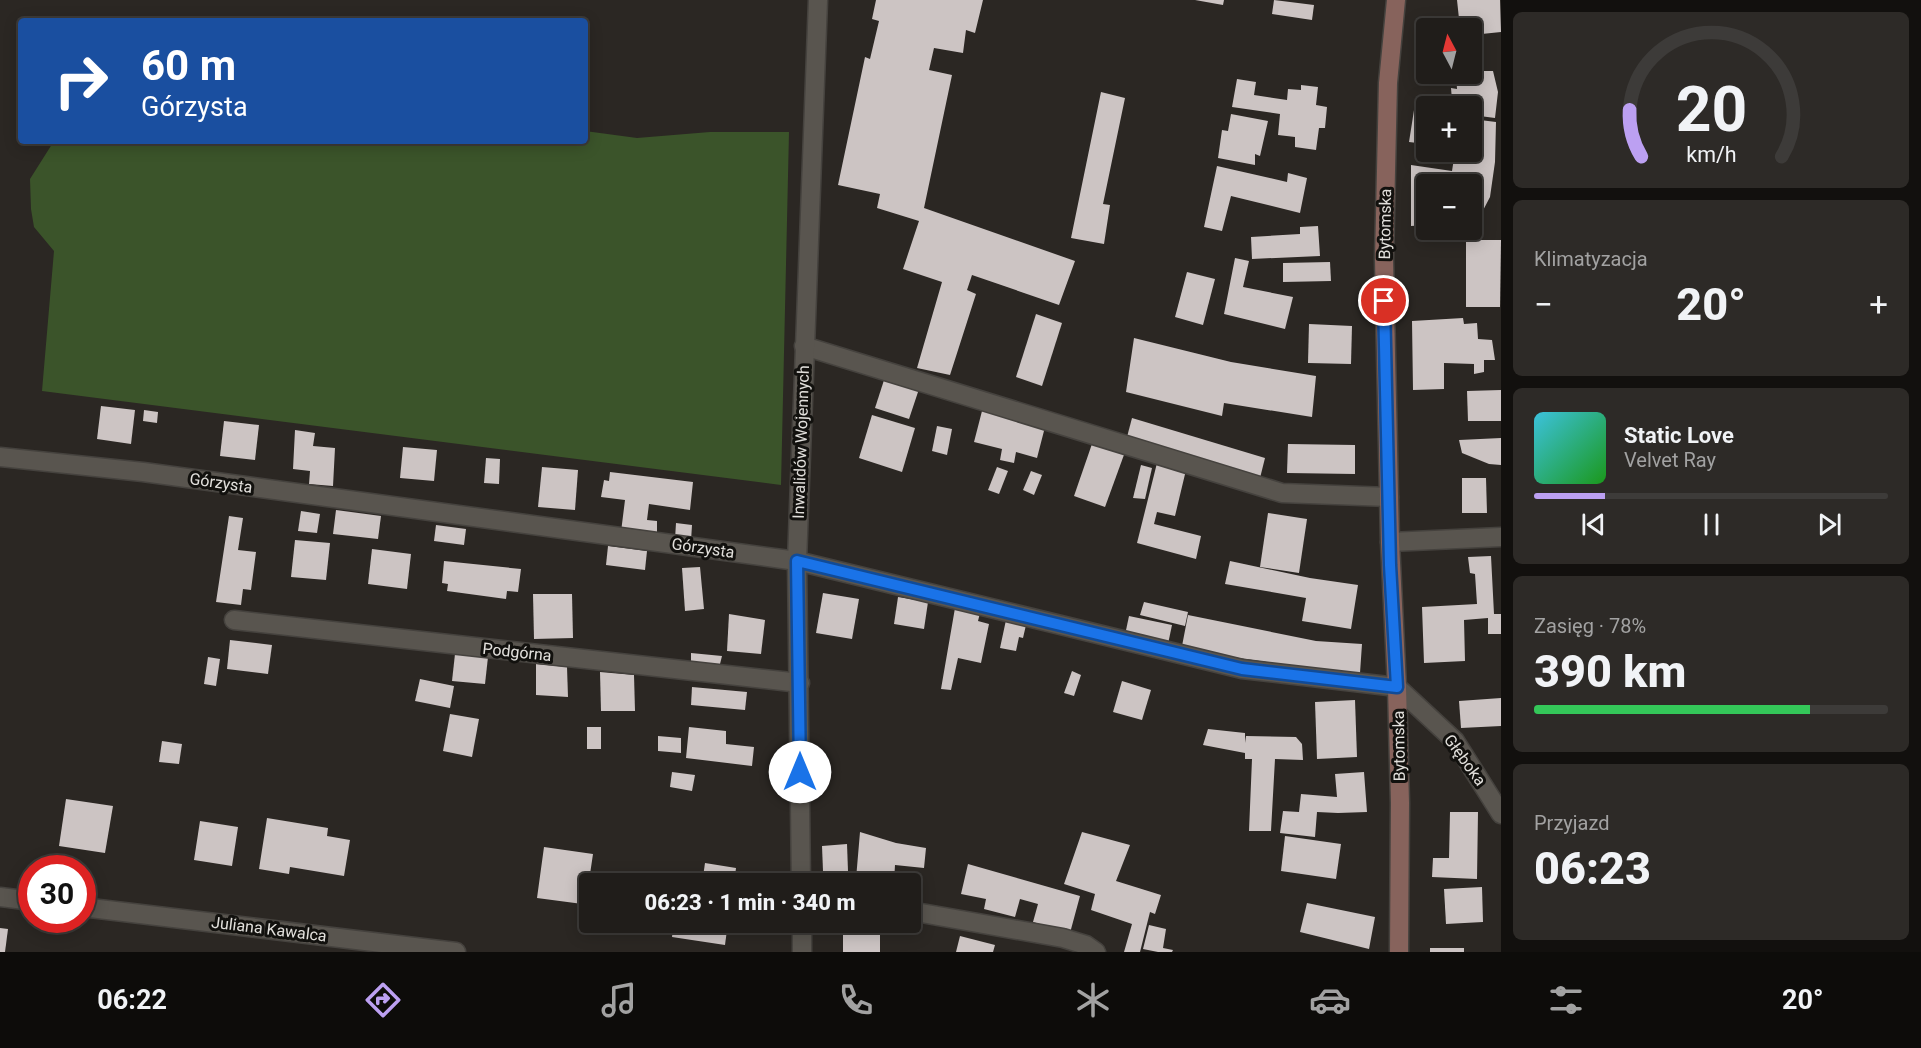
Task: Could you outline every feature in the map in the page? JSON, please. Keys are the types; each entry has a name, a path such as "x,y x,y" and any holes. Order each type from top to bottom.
{"street":[{"name":"Inwalidów Wojennych","path":"801,873 797,561 818,0"},
{"name":"Bytomska","path":"1396,0 1388,82 1384,259 1390,542 1400,815 1399,952"},
{"path":"804,346 1282,493 1389,497"},
{"name":"Górzysta","path":"0,457 143,472 797,561 1242,669 1397,687"},
{"path":"1390,542 1501,537"},
{"name":"Podgórna","path":"234,620 800,683"},
{"name":"Głęboka","path":"1397,687 1455,741 1501,814"},
{"path":"0,897 18,900"},
{"name":"Juliana Kawalca","path":"96,910 456,952"},
{"path":"921,912 1063,938 1086,945 1096,952"},
{"path":"802,933 802,952"}],"green space":[{"path":"588,131 637,138 710,132 789,132 781,485 42,391 54,251 34,227 30,179 52,144 588,144"}],"building":[{"path":"876,0 983,0 975,33 966,30 963,53 934,48 929,70 952,75 924,208 1075,261 1059,305 972,275 967,290 976,294 950,375 917,368 942,282 903,269 919,221 877,208 880,194 838,185 865,57 870,59 879,21 872,19"},
{"path":"1195,0 1224,0 1223,5"},
{"path":"1274,0 1314,5 1312,20 1272,14"},
{"path":"1457,0 1500,0 1501,32 1482,34 1482,18 1459,18"},
{"path":"1482,71 1493,71 1498,92 1495,118 1482,116 1482,96 1452,96 1451,88 1457,89 1457,84 1482,84"},
{"path":"1237,79 1256,82 1254,95 1287,100 1288,89 1301,90 1301,85 1318,87 1316,105 1327,107 1325,128 1319,128 1316,150 1295,147 1295,137 1278,135 1280,114 1232,107"},
{"path":"1101,92 1125,98 1103,204 1110,205 1104,244 1071,238"},
{"path":"1414,110 1416,110 1416,143 1409,142"},
{"path":"1231,114 1268,121 1260,156 1255,154 1255,165 1218,158 1222,130 1228,131"},
{"path":"1482,120 1496,122 1495,162 1490,197 1482,212 1482,174 1416,174 1416,226 1411,226 1411,165 1452,171 1453,162 1482,162"},
{"path":"1217,166 1287,182 1288,173 1307,178 1300,213 1231,196 1222,231 1204,227"},
{"path":"1318,226 1320,256 1252,259 1251,237 1300,234 1300,227"},
{"path":"1466,240 1501,240 1500,307 1466,307"},
{"path":"1235,258 1249,261 1243,287 1293,297 1285,329 1224,314"},
{"path":"1330,262 1331,281 1283,282 1283,263"},
{"path":"1187,272 1215,279 1203,325 1175,317"},
{"path":"1036,314 1062,323 1042,386 1016,377"},
{"path":"1463,318 1464,324 1477,323 1478,339 1492,340 1495,360 1484,360 1484,372 1474,374 1474,364 1444,363 1444,389 1413,390 1412,321"},
{"path":"1309,324 1352,326 1351,364 1308,363"},
{"path":"1134,338 1231,362 1316,376 1312,417 1224,403 1222,416 1126,392"},
{"path":"885,377 919,389 909,419 875,408"},
{"path":"1501,390 1501,421 1468,421 1467,391"},
{"path":"101,406 135,410 131,444 97,439"},
{"path":"144,410 158,412 157,423 143,421"},
{"path":"982,411 1045,427 1037,458 1016,452 1014,463 1000,460 1002,449 974,442"},
{"path":"872,415 915,428 902,472 859,458"},
{"path":"1132,418 1265,458 1260,478 1127,437"},
{"path":"224,421 259,425 255,460 220,456"},
{"path":"937,426 952,429 947,455 932,451"},
{"path":"295,430 315,433 313,446 335,448 333,486 309,484 310,471 293,469"},
{"path":"1501,438 1501,465 1489,464 1462,453 1459,440"},
{"path":"1093,441 1125,452 1105,507 1074,496"},
{"path":"1288,444 1355,445 1355,474 1287,473"},
{"path":"403,447 437,450 434,481 400,478"},
{"path":"486,458 500,459 499,484 484,483"},
{"path":"1157,463 1186,470 1175,516 1157,512 1154,524 1201,536 1196,559 1137,543"},
{"path":"1141,465 1152,468 1145,499 1133,498"},
{"path":"542,467 578,470 575,510 538,507"},
{"path":"997,467 1008,471 999,494 988,490"},
{"path":"1031,471 1042,475 1034,495 1023,490"},
{"path":"610,472 693,482 690,510 649,504 647,520 657,521 657,537 621,532 625,500 601,497 604,480 609,481"},
{"path":"1462,478 1486,478 1487,513 1462,513"},
{"path":"336,510 381,516 378,539 333,534"},
{"path":"301,511 320,514 317,533 298,531"},
{"path":"1268,513 1307,519 1299,573 1260,567"},
{"path":"229,516 243,518 238,550 256,552 251,590 243,589 241,605 216,602"},
{"path":"676,523 692,525 691,541 675,539"},
{"path":"436,525 466,529 464,545 434,541"},
{"path":"295,540 330,543 326,580 291,577"},
{"path":"608,546 647,551 645,570 606,565"},
{"path":"372,549 411,554 407,589 368,584"},
{"path":"1491,556 1494,614 1501,614 1501,634 1488,634 1488,618 1464,620 1465,661 1424,663 1422,607 1477,604 1475,574 1470,573 1468,557"},
{"path":"444,561 521,569 518,592 507,591 506,599 447,591 448,584 442,583"},
{"path":"1230,561 1310,578 1358,585 1351,629 1302,621 1306,598 1225,584"},
{"path":"700,567 704,609 685,611 682,568"},
{"path":"823,593 859,599 852,639 816,633"},
{"path":"533,594 572,594 573,638 534,639"},
{"path":"898,597 928,602 924,629 894,624"},
{"path":"1144,602 1188,612 1185,626 1140,615"},
{"path":"955,608 980,613 978,621 989,624 981,663 958,658 951,690 941,689"},
{"path":"729,614 765,620 761,654 727,651"},
{"path":"1188,615 1316,641 1362,644 1360,673 1232,657 1182,646"},
{"path":"1129,616 1172,625 1168,644 1125,635"},
{"path":"1006,620 1026,625 1023,638 1019,637 1016,651 1000,648"},
{"path":"230,640 272,645 268,674 227,669"},
{"path":"691,653 722,656 719,668 691,663"},
{"path":"455,654 488,657 485,684 452,681"},
{"path":"208,657 220,659 216,686 204,684"},
{"path":"536,664 567,667 568,697 536,695"},
{"path":"1072,671 1081,675 1074,696 1064,693"},
{"path":"600,672 634,675 635,711 601,711"},
{"path":"420,679 454,686 450,708 415,701"},
{"path":"1122,681 1151,690 1142,720 1113,712"},
{"path":"692,687 747,692 745,710 691,705"},
{"path":"1501,698 1501,726 1461,728 1459,701"},
{"path":"1355,700 1357,757 1317,759 1315,702"},
{"path":"450,714 479,719 472,757 443,751"},
{"path":"587,727 601,727 601,749 587,749"},
{"path":"689,727 726,731 726,744 754,747 752,766 686,758"},
{"path":"1208,729 1245,733 1245,743 1246,736 1296,737 1302,744 1303,760 1275,759 1271,831 1249,831 1252,759 1245,759 1245,753 1203,745"},
{"path":"658,736 681,738 681,753 658,751"},
{"path":"162,741 182,744 179,764 159,762"},
{"path":"672,772 695,775 692,791 670,787"},
{"path":"1364,772 1367,812 1317,812 1315,837 1280,833 1283,811 1299,812 1301,794 1337,797 1335,774"},
{"path":"66,799 113,806 105,853 59,846"},
{"path":"1450,812 1478,812 1477,879 1432,877 1433,858 1449,858"},
{"path":"267,818 328,828 327,836 350,840 344,876 290,867 289,874 259,869"},
{"path":"200,821 238,827 232,866 194,860"},
{"path":"860,832 896,843 926,848 924,868 895,865 895,873 857,873"},
{"path":"1082,832 1130,845 1116,881 1161,895 1155,914 1150,912 1140,952 1124,952 1132,924 1091,910 1095,894 1064,884"},
{"path":"1285,836 1341,844 1336,879 1281,871"},
{"path":"847,844 848,871 823,871 822,846"},
{"path":"544,847 593,854 590,873 579,873 579,904 537,898"},
{"path":"705,863 736,868 735,873 704,873"},
{"path":"968,864 1080,896 1070,933 1033,922 1038,904 1020,899 1015,917 984,909 986,899 961,894"},
{"path":"1482,887 1483,922 1446,924 1444,889"},
{"path":"1307,903 1375,917 1369,949 1300,932"},
{"path":"1149,925 1166,929 1163,948 1173,950 1172,952 1143,949"},
{"path":"0,928 8,929 5,952 0,952"},
{"path":"673,933 727,933 725,945 672,937"},
{"path":"843,933 880,933 880,952 843,952"},
{"path":"960,936 995,945 993,952 956,952"},
{"path":"1430,948 1464,948 1464,952 1430,952"}],"route":[{"path":"800,772 797,561 1242,669 1397,687 1390,565 1384,301"}]}
